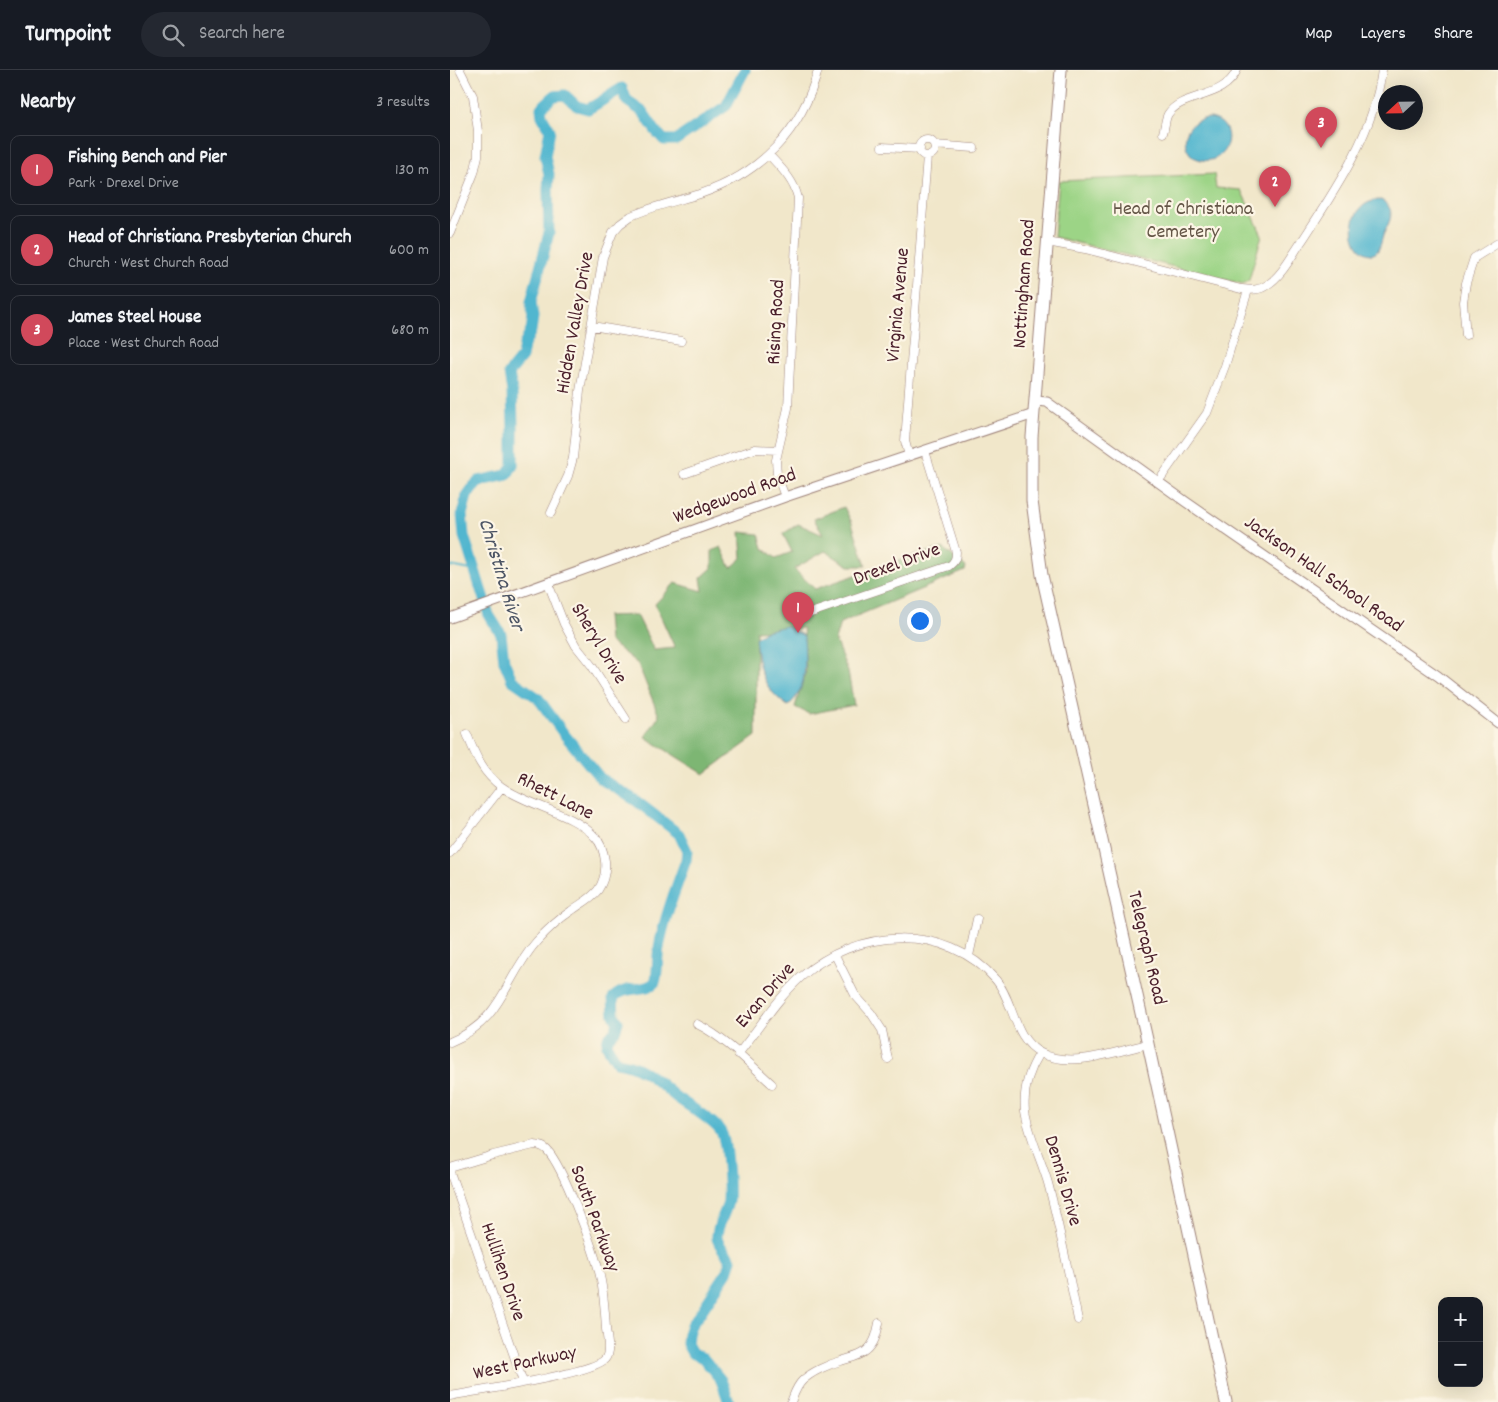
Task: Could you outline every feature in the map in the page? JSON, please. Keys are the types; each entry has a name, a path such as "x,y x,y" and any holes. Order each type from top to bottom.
{"main road":[{"name":"Nottingham Road","path":"1032,501 1034,414 1061,70"},
{"name":"Telegraph Road","path":"1032,501 1039,556 1051,616 1148,1044 1226,1402"}],"street":[{"path":"450,232 469,188 478,156 478,132 473,96 460,70"},
{"name":"Hidden Valley Drive","path":"551,513 568,476 573,458 580,391 607,243 620,224 641,211 701,194 725,183 769,155 783,140 803,112 810,97 818,70"},
{"path":"1164,134 1167,116 1174,107 1218,90 1228,83 1237,70"},
{"path":"1047,242 1076,246 1248,290 1262,288 1276,278 1328,201 1350,162 1378,93 1382,70"},
{"path":"927,156 923,155 920,149 921,144 925,141 930,141 934,145 974,148"},
{"name":"Virginia Avenue","path":"909,456 905,441 927,156 934,152 934,145"},
{"path":"882,148 920,149"},
{"name":"Rising Road","path":"769,155 793,183 799,206 789,399 776,468 785,497"},
{"path":"1466,335 1463,302 1466,283 1474,258 1498,243"},
{"path":"1158,482 1207,413 1225,366 1248,290"},
{"path":"592,326 682,341"},
{"name":"Jackson Hall School Road","path":"1035,401 1048,402 1158,482 1438,676 1498,723"},
{"name":"Wedgewood Road","path":"450,618 785,497 1034,414"},
{"path":"684,474 754,449 778,450"},
{"name":"Drexel Drive","path":"799,617 950,566 953,563 956,558 956,552 925,451"},
{"name":"Sheryl Drive","path":"548,583 560,615 576,646 592,666 626,718"},
{"name":"Rhett Lane","path":"450,1042 469,1032 489,1015 500,1002 531,948 561,919 588,900 597,891 604,877 605,869 603,851 593,834 567,818 523,800 502,787 489,776 480,764 467,734"},
{"path":"450,853 453,842 502,787"},
{"path":"969,956 977,919"},
{"name":"Evan Drive","path":"738,1054 800,978 818,964 835,955 869,942 894,937 937,942 969,956 981,964 1000,985 1018,1026 1031,1046 1040,1053"},
{"path":"835,955 855,995 871,1013 882,1030 888,1059"},
{"path":"697,1024 707,1029 772,1084"},
{"path":"1040,1053 1053,1058 1078,1059 1148,1044"},
{"name":"Dennis Drive","path":"1040,1053 1032,1065 1028,1078 1025,1110 1030,1133 1048,1182 1078,1320"},
{"name":"South Parkway","path":"450,1168 493,1154 534,1145 540,1145 548,1150 559,1167 582,1222 600,1276 608,1343 608,1354 605,1360"},
{"name":"Hullihen Drive","path":"450,1172 523,1382"},
{"path":"791,1402 796,1389 809,1376 867,1350 876,1337 879,1323"},
{"name":"West Parkway","path":"450,1396 569,1374 605,1360"}],"green space":[{"name":"Head of Christiana Cemetery","path":"1214,174 1216,188 1241,190 1262,235 1249,280 1243,284 1054,237 1059,181"},
{"path":"844,507 852,523 866,566 849,566 825,551 794,569 815,589 908,557 943,548 966,567 965,571 840,623 835,640 848,672 854,705 809,714 795,707 806,671 803,628 756,631 756,736 704,774 645,737 659,716 638,664 609,641 607,616 637,615 654,650 675,648 655,604 675,583 703,591 701,578 712,568 712,551 721,547 731,568 742,558 740,532 759,534 763,548 776,558 792,552 783,534 798,524 823,535 814,519"}],"water":[{"path":"1210,118 1220,122 1225,128 1228,136 1227,144 1217,158 1208,160 1198,159 1192,156 1188,150 1186,137 1188,130 1200,120"},
{"path":"1381,200 1391,211 1390,220 1380,247 1376,253 1370,254 1362,251 1357,244 1353,226 1361,208 1369,202"},
{"path":"786,626 804,636 805,655 803,683 795,699 788,706 772,692 763,676 755,638 765,631"}],"waterway":[{"name":"Christina River","path":"729,1402 721,1380 703,1358 692,1353 687,1344 691,1325 727,1272 731,1260 717,1238 718,1229 728,1201 727,1166 723,1137 713,1123 642,1070 617,1062 607,1046 608,1038 615,1031 618,1022 614,1015 613,998 624,991 646,987 655,982 658,951 664,926 686,860 687,851 679,834 635,800 601,779 564,734 538,698 512,680 504,661 501,634 489,615 464,536 462,514 467,496 479,481 507,475 513,465 512,392 509,373 522,357 524,345 531,331 533,317 531,302 549,233 549,174 545,156 550,130 542,116 541,108 554,96 565,95 577,106 588,109 622,88 627,101 643,112 664,140 676,140 726,106 745,70"},
{"path":"450,566 476,571"}],"place":[{"name":"James Steel House","path":"1321,148"},
{"name":"Head of Christiana Presbyterian Church","path":"1275,207"},
{"name":"Fishing Bench and Pier","path":"798,633"}]}
